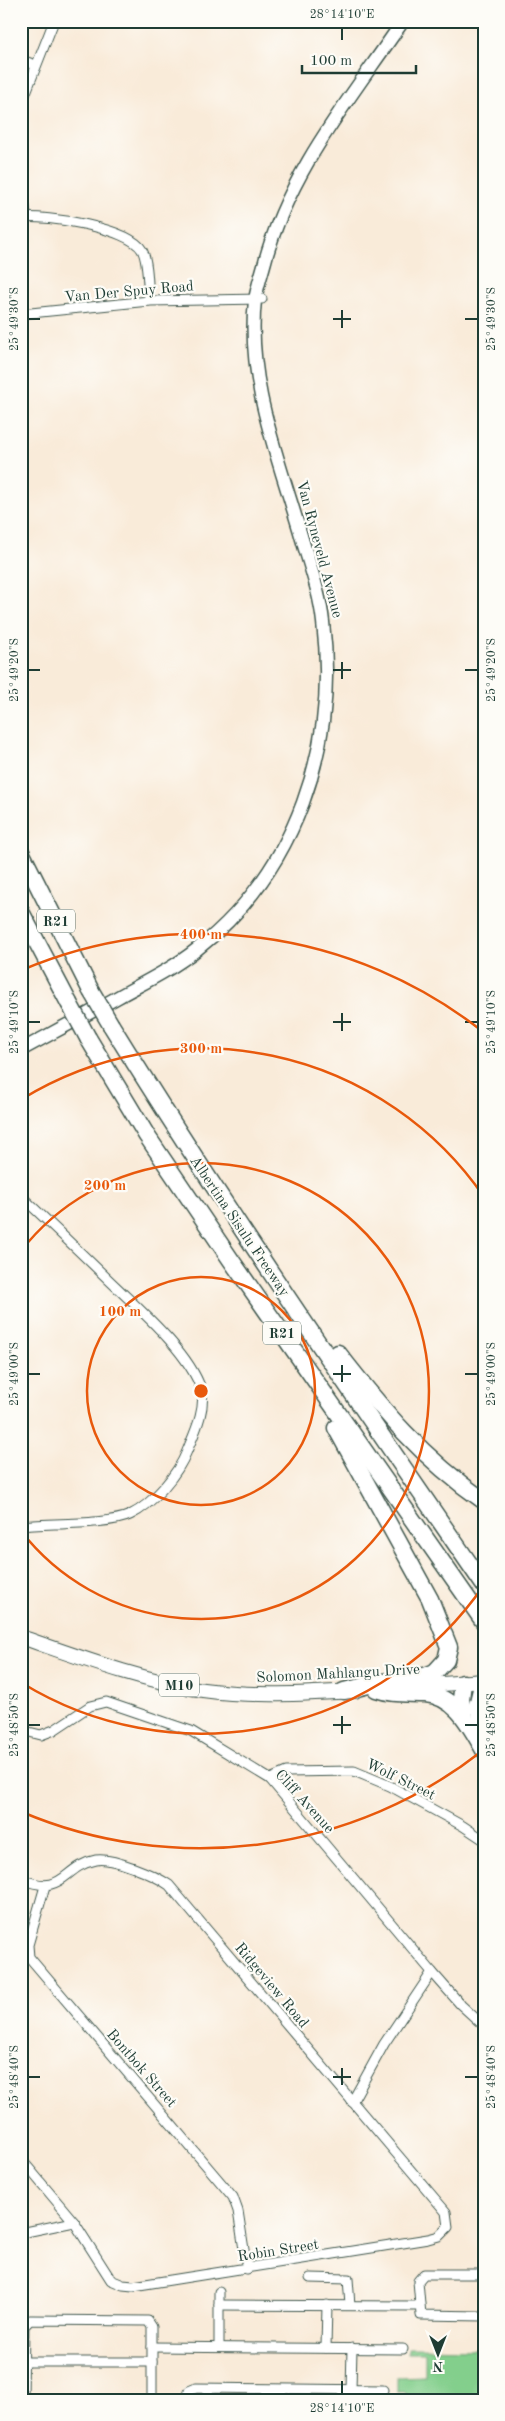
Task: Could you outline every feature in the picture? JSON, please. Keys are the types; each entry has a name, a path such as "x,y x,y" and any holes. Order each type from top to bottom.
{"highway":[{"name":"Albertina Sisulu Freeway","path":"21,852 91,991 170,1121 254,1248 484,1584"},
{"name":"Albertina Sisulu Freeway","path":"21,912 88,1038 146,1136 230,1260 484,1622"},
{"path":"254,1248 394,1424 444,1471 484,1501"},
{"path":"230,1260 348,1446 430,1599 448,1639 449,1647 446,1660 435,1672 425,1676 377,1683 344,1691"},
{"path":"390,1487 404,1515 484,1631"},
{"path":"483,1681 477,1706 484,1724"},
{"path":"463,1683 461,1699 464,1717"},
{"path":"376,1689 394,1694 435,1696 452,1704 464,1717 484,1750"}],"main road":[{"name":"Van Ryneveld Avenue","path":"21,1050 169,970 199,948 244,904 274,864 295,822 311,783 320,746 326,696 323,619 270,427 259,396 255,363 259,303 278,237 301,176 317,145 402,21"},
{"name":"Solomon Mahlangu Drive","path":"21,1637 80,1658 174,1684 204,1690 296,1694 483,1681"}],"street":[{"path":"21,105 54,21"},
{"path":"21,60 36,65"},
{"path":"21,174 23,217 68,220 134,240 144,253 149,301"},
{"name":"Van Der Spuy Road","path":"21,314 149,301 240,300 259,303"},
{"path":"21,1196 156,1325 178,1351 194,1376 201,1389 202,1400 197,1425 182,1464 165,1487 130,1516 105,1521 21,1526"},
{"name":"Cliff Avenue","path":"21,1730 41,1735 54,1730 90,1706 106,1702 192,1731 270,1779 460,2005 484,2026"},
{"name":"Wolf Street","path":"270,1779 286,1772 354,1772 390,1786 463,1826 484,1840"},
{"name":"Ridgeview Road","path":"45,1886 96,1860 111,1861 130,1867 157,1877 169,1884 446,2212 449,2223 447,2230"},
{"path":"21,1879 45,1886"},
{"name":"Bontbok Street","path":"45,1886 24,1952 233,2197 238,2211 248,2269"},
{"path":"352,2102 384,2044 432,1972"},
{"path":"21,2159 74,2222 21,2233"},
{"name":"Robin Street","path":"74,2222 111,2280 123,2285 133,2286 428,2239 439,2236 447,2230"},
{"path":"484,2274 420,2275 418,2281 418,2306 421,2315 484,2316"},
{"path":"310,2278 348,2279 350,2306"},
{"path":"219,2292 219,2348"},
{"path":"219,2305 418,2306"},
{"path":"326,2348 327,2305"},
{"path":"23,2400 22,2362 24,2326 30,2320 148,2321 152,2327 152,2400"},
{"path":"152,2347 402,2349"},
{"path":"352,2348 352,2390"},
{"path":"22,2362 152,2362"},
{"path":"187,2400 189,2391 196,2388 382,2390"},
{"path":"364,2390 364,2400"}],"green space":[{"path":"408,2348 484,2349 484,2400 406,2400 406,2392 397,2392 397,2377 425,2376 425,2353 408,2353"}]}
